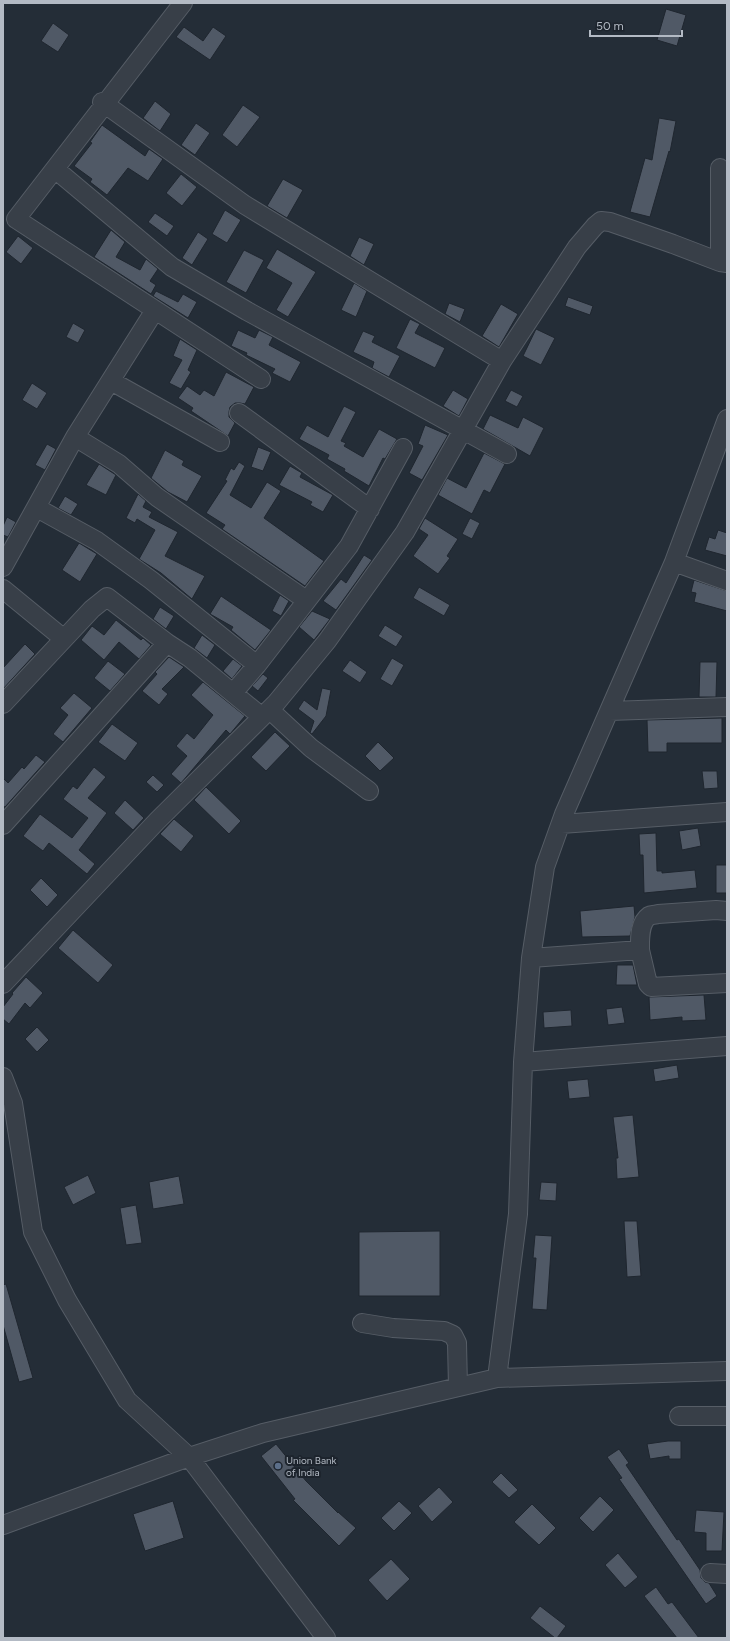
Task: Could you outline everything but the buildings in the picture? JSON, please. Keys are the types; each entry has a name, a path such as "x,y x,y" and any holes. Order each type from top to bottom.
{"street":[{"path":"183,3 103,103 55,169 16,218 261,379"},
{"path":"103,103 245,206 502,361"},
{"path":"3,984 157,821 266,714 327,641 405,532 502,361 577,247 595,226 601,221 610,222 724,263 720,168"},
{"path":"55,169 172,267 247,311 507,454"},
{"path":"3,567 75,437 155,310"},
{"path":"112,380 220,442"},
{"path":"239,413 370,509"},
{"path":"497,1378 518,1214 523,1062 531,958 546,867 560,824 674,562 723,437 727,419"},
{"path":"75,437 119,464 157,497 306,600"},
{"path":"232,693 257,665 349,546 403,448"},
{"path":"37,508 97,541 152,580 257,665"},
{"path":"674,562 727,581"},
{"path":"3,589 64,639"},
{"path":"3,704 92,609 107,597 167,643 190,658 232,693 266,714 369,791"},
{"path":"3,825 167,643"},
{"path":"609,711 727,707"},
{"path":"560,824 727,812"},
{"path":"727,911 716,910 649,916 643,924 640,932 640,950 648,984 651,988 727,983"},
{"path":"531,958 640,950"},
{"path":"523,1062 727,1046"},
{"path":"3,1077 13,1104 33,1232 67,1300 128,1400 189,1457 326,1638"},
{"path":"362,1323 393,1328 444,1332 453,1336 457,1343 458,1387"},
{"path":"3,1525 189,1457 263,1433 497,1378 727,1371"},
{"path":"679,1416 727,1416"}],"place":[{"name":"Union Bank of India","path":"278,1466"}]}
